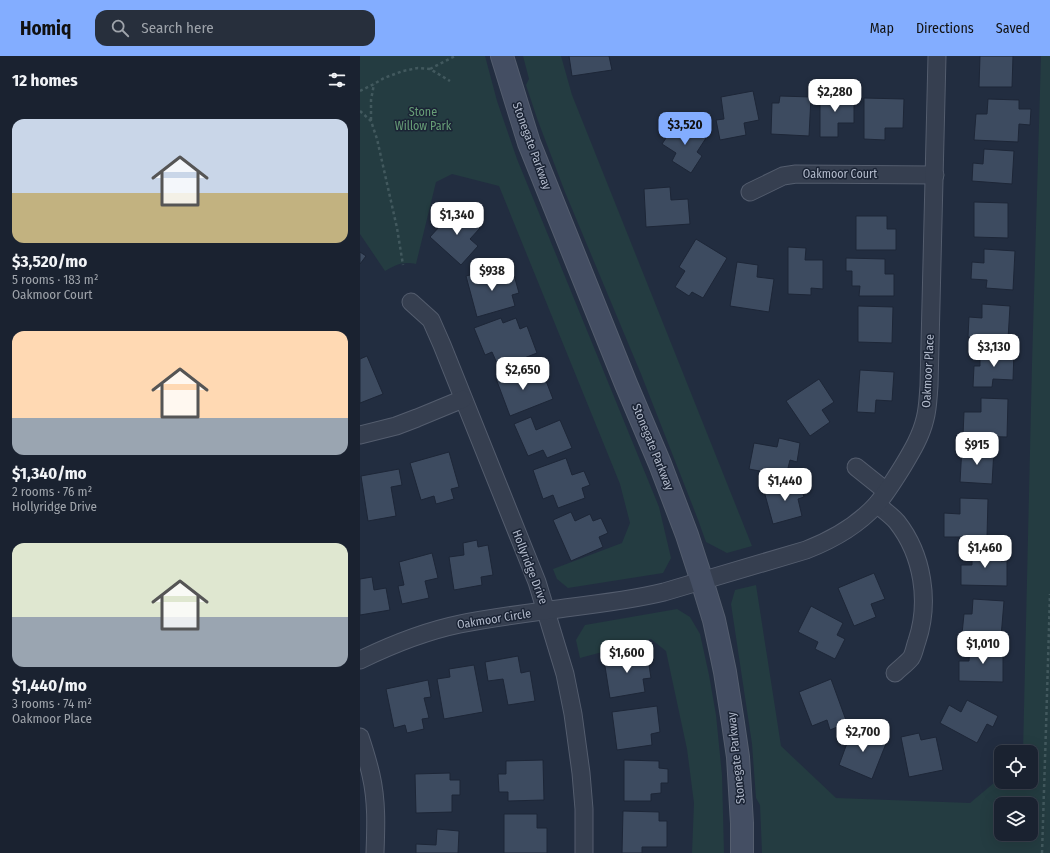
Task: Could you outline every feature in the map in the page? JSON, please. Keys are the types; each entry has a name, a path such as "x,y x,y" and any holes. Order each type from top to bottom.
{"street":[{"name":"Stonegate Parkway","path":"502,56 532,150 626,384 660,464 687,534 702,580 714,620 720,648 738,757 742,823 742,853"},
{"name":"Oakmoor Place","path":"702,580 806,550 845,530 858,521 882,497 910,456 918,439 925,419 929,386 938,56"},
{"name":"Oakmoor Court","path":"750,192 783,176 796,174 935,175"},
{"name":"Hollyridge Drive","path":"411,302 431,320 537,582 546,610 565,674 573,714 584,809 584,853"},
{"path":"360,435 396,426 463,399"},
{"path":"856,467 882,497 907,537 915,555 921,575 924,596 922,619 918,637 912,658 895,673"},
{"name":"Oakmoor Circle","path":"360,660 381,650 442,628 459,624 546,610 624,600 664,592 702,580"},
{"path":"360,736 371,775 376,810 375,853"}],"path":[{"path":"430,69 455,56"},
{"path":"360,91 384,78 403,71 418,68 430,69 450,82"},
{"path":"374,84 371,100 371,121 377,139 397,228 403,265"},
{"path":"360,111 371,121"},
{"path":"1042,853 1050,594"}],"green space":[{"name":"Stone Willow Park","path":"360,56 485,56 497,101 517,159 659,507 671,558 663,573 568,588 557,579 553,569 622,543 630,523 620,484 499,186 452,174 436,182 416,264 403,263 385,271 360,234"},
{"path":"523,56 561,56 572,95 752,546 727,553 706,542 641,374 565,192 538,121 526,85 529,79"},
{"path":"1041,56 1050,56 1050,853 762,853 760,805 756,798 752,744 731,604 735,590 756,585 781,746 836,798 970,803 994,783 994,789 1038,789 1038,745 1023,745"},
{"path":"677,609 690,617 700,634 709,675 716,715 722,775 724,853 692,853 694,803 687,749 666,651 651,639 580,658 576,640 585,625"}],"building":[{"path":"569,56 609,56 612,70 572,76"},
{"path":"980,56 1013,56 1012,87 979,87"},
{"path":"753,91 759,120 744,123 746,135 720,140 716,120 724,119 721,97"},
{"path":"820,95 854,95 854,123 838,123 838,137 820,137"},
{"path":"780,96 811,97 809,136 771,134 772,103 779,103"},
{"path":"864,98 904,99 903,128 885,128 885,140 864,139"},
{"path":"988,99 1019,100 1019,109 1031,109 1030,125 1019,124 1018,142 974,140 976,114 987,114"},
{"path":"678,120 706,138 697,152 702,156 691,173 672,161 676,153 662,144"},
{"path":"984,149 1014,151 1012,184 972,181 973,163 983,164"},
{"path":"670,187 671,200 688,199 690,224 646,227 644,189"},
{"path":"974,202 1008,203 1008,238 974,237"},
{"path":"457,207 480,228 470,239 478,246 461,265 430,237"},
{"path":"856,216 887,216 887,229 896,229 896,250 856,250"},
{"path":"696,239 727,258 703,298 692,292 689,296 675,287 685,271 679,267"},
{"path":"788,247 806,248 805,260 823,260 823,289 811,288 811,295 788,294"},
{"path":"984,249 1015,251 1013,290 986,288 987,280 971,279 972,262 984,263"},
{"path":"360,252 366,256 360,264"},
{"path":"846,258 885,259 885,274 894,274 894,296 859,296 860,286 852,286 852,271 846,271"},
{"path":"737,262 758,265 757,277 774,279 769,312 730,306"},
{"path":"481,272 483,277 501,272 503,278 514,275 519,293 512,295 515,306 477,317 466,276"},
{"path":"982,304 1010,306 1008,339 968,337 969,317 982,318"},
{"path":"858,306 893,307 892,343 858,342"},
{"path":"501,318 503,323 516,318 520,329 527,326 537,353 499,368 492,352 485,355 474,328"},
{"path":"980,350 1014,351 1013,380 993,379 992,387 973,387 974,366 980,366"},
{"path":"367,356 383,394 360,403 360,359"},
{"path":"512,370 515,377 532,370 534,377 543,373 553,399 510,416 495,376"},
{"path":"860,370 894,372 892,401 876,400 875,413 857,412"},
{"path":"819,379 834,402 822,410 830,422 810,436 786,401"},
{"path":"981,398 1008,399 1007,437 963,436 964,412 981,412"},
{"path":"531,417 536,430 560,420 572,448 547,458 543,450 528,456 514,424"},
{"path":"779,438 800,443 797,462 790,460 786,476 749,469 754,443 777,447"},
{"path":"962,447 994,449 992,484 960,482"},
{"path":"449,452 459,487 451,489 454,499 436,504 434,496 421,500 410,463"},
{"path":"566,458 572,475 584,471 590,485 582,488 585,498 558,508 553,495 543,499 533,470"},
{"path":"399,469 402,485 391,487 396,516 368,521 361,476"},
{"path":"799,481 804,497 798,499 802,516 773,524 764,491"},
{"path":"960,498 988,499 987,537 944,537 944,513 960,514"},
{"path":"571,512 575,521 590,514 593,521 601,518 608,533 599,537 603,547 571,561 553,520"},
{"path":"477,540 478,547 488,545 493,575 481,577 482,585 454,590 449,557 464,555 463,543"},
{"path":"972,550 1002,550 1001,561 1007,561 1007,586 961,585 961,565 972,565"},
{"path":"432,553 438,578 425,581 429,598 402,604 398,586 404,585 399,562"},
{"path":"874,573 885,599 871,604 876,617 854,626 838,588"},
{"path":"372,577 374,590 386,588 390,610 360,615 360,579"},
{"path":"973,599 1004,601 1001,637 962,634 964,614 972,614"},
{"path":"811,606 843,623 837,635 845,639 835,659 815,649 818,642 798,632"},
{"path":"970,645 1003,646 1003,682 959,681 959,661 969,661"},
{"path":"647,652 651,678 643,679 645,692 610,698 604,660"},
{"path":"518,656 521,673 530,671 535,701 508,705 503,679 488,681 485,662"},
{"path":"474,665 483,712 444,719 437,679 450,677 449,669"},
{"path":"831,679 847,723 830,730 827,720 812,726 799,692"},
{"path":"428,680 431,697 424,698 429,718 422,719 424,729 407,733 405,725 394,728 386,689"},
{"path":"967,700 998,716 993,727 987,724 977,743 940,723 949,705 961,712"},
{"path":"657,706 660,732 651,734 652,745 617,750 612,712"},
{"path":"853,727 887,741 872,779 839,765"},
{"path":"919,733 921,740 936,737 943,770 909,777 901,737"},
{"path":"543,760 544,800 508,801 508,792 499,792 498,774 506,774 506,761"},
{"path":"624,760 659,761 659,768 668,769 668,783 661,783 661,793 651,794 651,801 624,801"},
{"path":"450,773 450,780 460,780 460,795 452,795 452,812 416,813 415,774"},
{"path":"623,811 659,812 659,821 667,821 667,847 642,847 642,853 622,853"},
{"path":"504,814 537,814 537,828 547,828 547,853 504,853"},
{"path":"437,829 459,831 458,853 416,853 416,844 436,845"}]}
